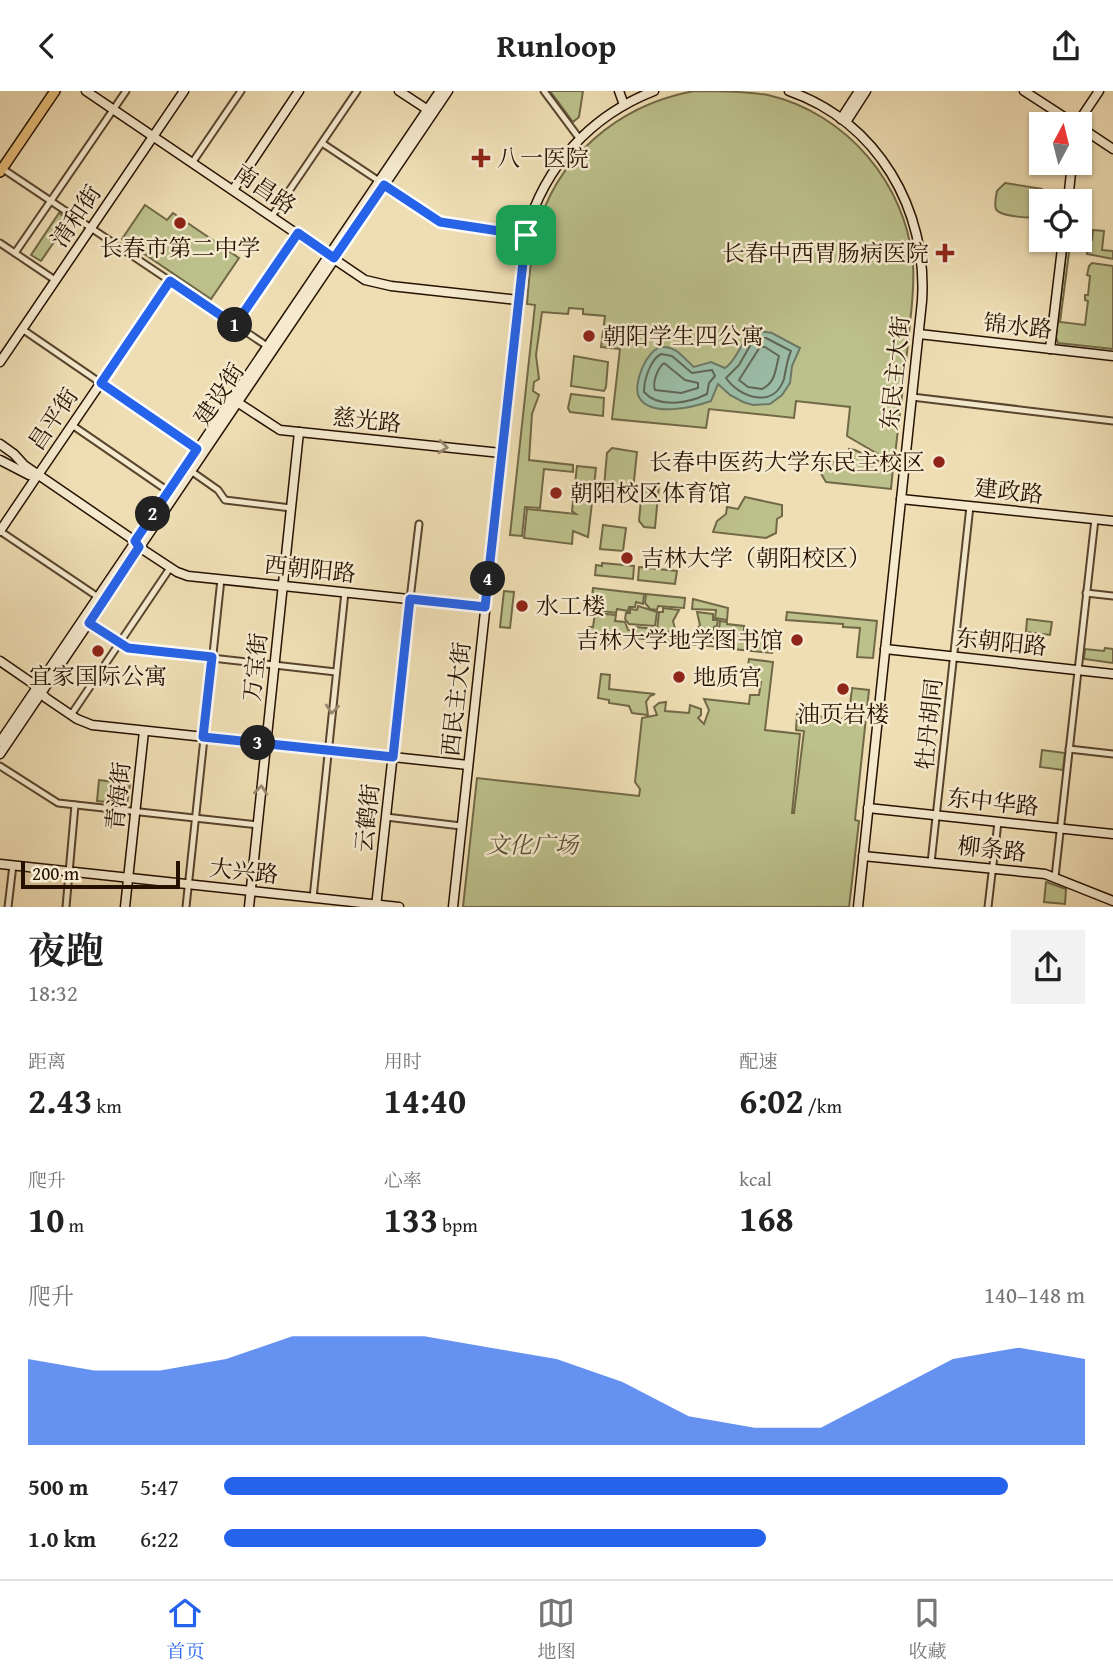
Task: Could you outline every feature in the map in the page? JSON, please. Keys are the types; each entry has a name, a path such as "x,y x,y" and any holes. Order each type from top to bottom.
{"main road":[{"path":"1,168 48,91"},
{"path":"1,168 55,91"}],"street":[{"name":"南昌路","path":"86,91 365,280 378,284 517,300"},
{"path":"15,253 126,91"},
{"name":"清和街","path":"0,362 184,91"},
{"path":"192,163 241,91"},
{"path":"233,190 299,91"},
{"path":"272,216 357,91"},
{"path":"400,91 428,110"},
{"name":"建设街","path":"0,754 98,597 191,471 440,91"},
{"name":"建设街","path":"381,183 448,91"},
{"path":"544,91 579,138"},
{"path":"619,91 624,105"},
{"name":"西民主大街","path":"453,907 526,235 545,183 579,138 624,105 654,91"},
{"path":"789,91 844,120"},
{"path":"844,120 859,91"},
{"path":"844,120 866,91"},
{"path":"1024,91 1057,112"},
{"path":"1085,112 1099,91"},
{"name":"东民主大街","path":"844,120 870,144 887,165 911,211 918,236 923,275 858,907"},
{"path":"1092,135 1113,149"},
{"path":"321,143 440,222 526,235"},
{"path":"1,168 267,347"},
{"path":"235,325 298,233"},
{"path":"0,243 55,280"},
{"path":"1050,349 1062,252"},
{"name":"建设街","path":"0,742 89,623 168,491 332,256"},
{"name":"昌平街","path":"0,531 170,281"},
{"path":"22,329 197,449"},
{"name":"锦水路","path":"919,334 1113,356"},
{"path":"912,397 1113,421"},
{"name":"慈光路","path":"237,402 274,427 299,432 501,453"},
{"path":"72,425 168,491"},
{"name":"万宝街","path":"249,907 299,432"},
{"name":"西朝阳路","path":"0,444 14,454 22,467"},
{"path":"0,452 22,467"},
{"name":"西朝阳路","path":"0,460 22,467 183,575 485,607"},
{"path":"191,471 218,490 225,500 291,508"},
{"name":"建政路","path":"901,499 1113,521"},
{"name":"牡丹胡同","path":"931,863 970,506"},
{"path":"1055,877 1095,519"},
{"name":"云鹤街","path":"377,906 419,524"},
{"path":"0,531 98,597"},
{"path":"71,715 170,568"},
{"path":"186,907 221,579"},
{"path":"313,898 345,592"},
{"path":"1086,593 1113,596"},
{"path":"89,623 132,649 336,672"},
{"name":"东朝阳路","path":"885,649 1113,674"},
{"path":"0,661 71,715 92,725 468,765"},
{"name":"青海街","path":"125,907 144,731"},
{"path":"1069,749 1113,754"},
{"path":"0,766 52,801 258,825"},
{"path":"65,907 75,805"},
{"name":"东中华路","path":"868,808 1113,834"},
{"path":"386,817 461,826"},
{"path":"988,907 998,822"},
{"name":"柳条路","path":"863,856 1040,873 1113,901"},
{"name":"大兴路","path":"0,864 400,907"},
{"path":"8,907 13,865"}],"green space":[{"path":"550,91 583,91 579,117 573,122"},
{"path":"694,91 768,95 796,104 847,135 868,156 885,180 899,207 908,235 913,265 913,295 895,455 890,461 847,436 850,407 796,401 794,418 709,409 706,428 612,419 620,349 601,347 605,316 583,314 583,309 569,308 568,314 542,312 536,355 539,379 534,382 533,391 539,395 532,414 529,460 573,465 573,472 544,469 540,508 525,507 522,536 510,535 535,305 527,304 530,269 536,234 545,207 574,159 594,139 616,122 640,109 666,98"},
{"path":"1005,183 1042,189 1029,189 1029,217 999,212 995,205 997,191"},
{"path":"145,205 167,220 173,213 239,258 211,299 122,239"},
{"path":"59,213 69,220 41,261 31,255"},
{"path":"1093,230 1104,231 1102,250 1113,251 1113,259 1087,254 1092,252"},
{"path":"1066,252 1069,252 1060,322 1085,325 1089,266 1092,263 1113,266 1113,349 1058,343 1056,337"},
{"path":"574,356 608,362 604,391 571,386"},
{"path":"571,394 604,398 603,416 570,412 568,408"},
{"path":"612,448 637,452 633,490 604,487 607,453"},
{"path":"849,449 893,468 891,489 826,482 820,472 827,461 847,463"},
{"path":"577,466 596,468 588,537 573,531 572,544 524,538 527,509 576,514 572,511"},
{"path":"648,484 659,485 655,528 644,527 639,521 642,489"},
{"path":"745,497 782,505 782,516 777,519 776,533 766,538 713,532 717,521 726,514 727,507 738,509"},
{"path":"603,525 626,528 623,551 600,549"},
{"path":"602,563 634,566 633,579 595,575 596,565 602,566"},
{"path":"639,567 677,571 675,584 638,580"},
{"path":"593,588 644,594 643,604 636,602 635,607 629,607 628,611 617,609 616,613 595,610 591,607"},
{"path":"504,591 514,592 510,628 500,627"},
{"path":"646,594 685,598 684,608 658,606 657,610 650,609 645,603"},
{"path":"693,599 728,608 727,620 715,618 716,610 692,609"},
{"path":"638,606 657,612 655,626 629,624 625,619 626,613 630,613 630,609 637,610"},
{"path":"663,608 679,610 673,621 676,633 657,630 659,612 663,612"},
{"path":"697,612 713,614 713,620 718,620 717,626 714,627 716,637 693,634 700,625"},
{"path":"787,612 877,621 873,658 857,657 860,628 843,627 843,624 786,620"},
{"path":"595,613 616,615 615,621 625,622 628,630 633,631 632,638 591,633 589,627 593,627"},
{"path":"1027,619 1052,622 1050,635 1026,632"},
{"path":"720,621 744,626 744,635 774,638 772,653 733,649 734,637 723,635 719,629"},
{"path":"636,627 682,635 681,643 635,638"},
{"path":"689,636 717,639 718,636 731,637 730,648 688,644"},
{"path":"1105,648 1113,649 1113,663 1084,659 1085,649 1104,651"},
{"name":"文化广场","path":"749,659 773,662 765,730 800,734 792,813 804,731 796,730 797,714 845,719 852,688 869,690 849,907 463,907 477,778 639,796 640,789 635,782 642,718 657,715 654,707 666,702 665,711 689,713 690,705 701,709 698,718 704,724 709,710 704,699 749,704 750,695 759,695 761,682 752,680 752,674 747,673"},
{"path":"601,674 610,675 609,689 655,694 646,702 648,715 632,713 629,706 598,698"},
{"path":"1042,750 1065,753 1063,770 1040,767"},
{"path":"99,780 130,784 127,804 97,801"},
{"path":"1046,882 1066,889 1065,904 1044,902"}],"water":[{"path":"759,331 772,333 800,348 792,366 790,383 782,395 770,404 753,405 743,402 718,384 711,401 684,408 652,407 639,397 639,376 646,360 656,349 672,349 694,367 711,362 725,368 748,337"}],"place":[{"name":"八一医院","path":"481,158"},
{"name":"长春市第二中学","path":"180,223"},
{"name":"长春中西胃肠病医院","path":"945,253"},
{"name":"朝阳学生四公寓","path":"589,336"},
{"name":"长春中医药大学东民主校区","path":"939,462"},
{"name":"朝阳校区体育馆","path":"556,493"},
{"name":"吉林大学（朝阳校区）","path":"627,558"},
{"name":"水工楼","path":"522,606"},
{"name":"吉林大学地学图书馆","path":"797,640"},
{"name":"宜家国际公寓","path":"98,651"},
{"name":"地质宫","path":"679,677"},
{"name":"油页岩楼","path":"843,689"}],"route":[{"path":"384,185 440,222 526,235 485,607 410,599 393,757 203,737 212,657 128,648 89,623 139,547 135,541 197,449 101,383 170,281 235,325 298,233 334,258 384,185"}]}
